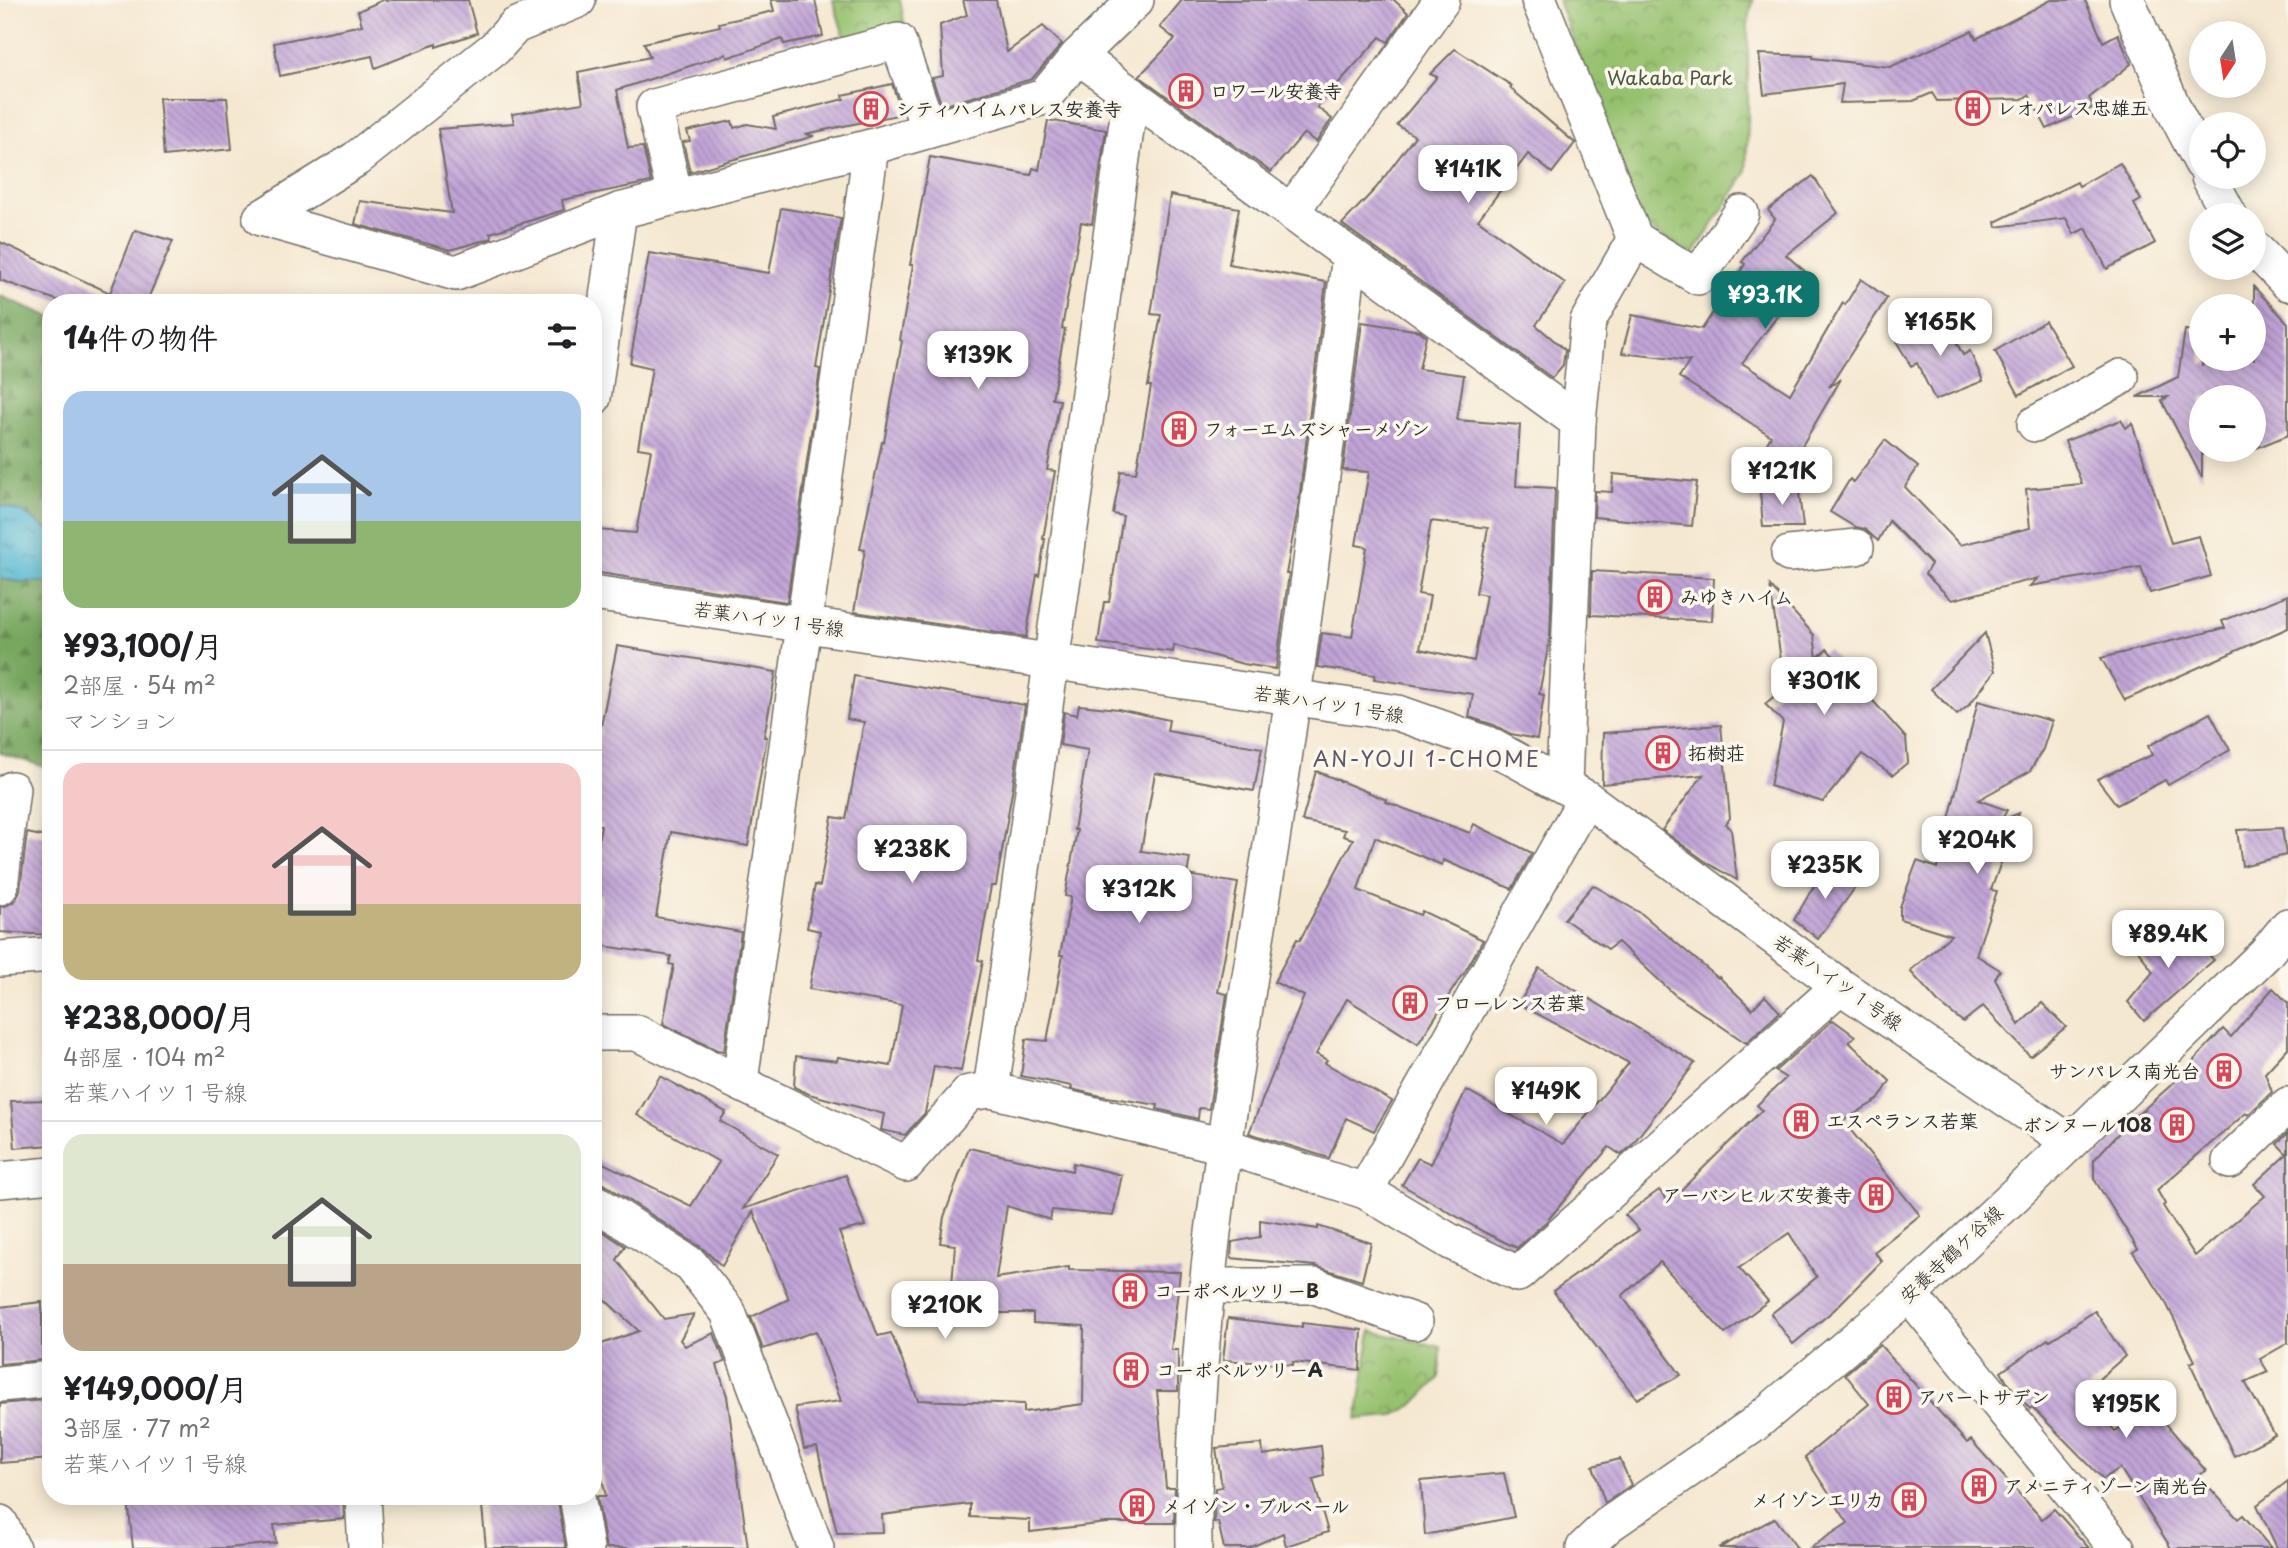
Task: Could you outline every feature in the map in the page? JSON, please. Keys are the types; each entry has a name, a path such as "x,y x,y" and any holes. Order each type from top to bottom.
{"street":[{"path":"578,0 515,26 495,48 356,159 261,218 456,273 619,211 871,146 1044,97 1079,56 1136,0"},
{"path":"1291,212 1442,0"},
{"path":"1539,0 1635,239 1698,277 1741,214"},
{"path":"2127,0 2189,138"},
{"path":"675,196 654,107 898,41 929,130"},
{"path":"1079,56 1578,422"},
{"path":"991,1090 1131,94"},
{"path":"740,1081 871,146"},
{"path":"602,333 619,211"},
{"path":"1365,1191 1575,791 1578,422 1588,321 1635,239"},
{"path":"1194,1548 1193,1472 1207,1286 1224,1146 1294,697 1350,255"},
{"path":"2266,260 2288,283"},
{"path":"2035,424 2121,377"},
{"path":"1789,554 1856,547"},
{"name":"若葉ハイツ１号線","path":"602,594 1398,713 1487,744 1575,791 1840,986 2070,1142"},
{"path":"0,887 12,789"},
{"name":"安養寺鶴ケ谷線","path":"1584,1548 1608,1525 1752,1426 1909,1294 2264,954 2288,926"},
{"path":"0,960 42,956"},
{"path":"602,1032 637,1033 906,1164 969,1093 991,1090 1224,1146 1365,1191 1451,1242 1518,1274 1840,986"},
{"path":"2230,1161 2288,1105"},
{"path":"0,1180 42,1176"},
{"path":"602,1208 691,1265 728,1312 816,1548"},
{"path":"1207,1286 1315,1286 1415,1322"},
{"path":"1909,1294 2117,1548"},
{"path":"0,1384 42,1380"},
{"path":"364,1505 366,1548"},
{"path":"579,1505 586,1548"},
{"path":"0,1522 12,1548"}],"green space":[{"path":"833,0 900,0 905,27 844,36"},
{"name":"Wakaba Park","path":"1558,0 1753,0 1748,24 1746,173 1693,255 1640,223"},
{"path":"0,296 42,313 42,766 0,753"},
{"path":"1371,1331 1441,1347 1439,1378 1413,1405 1393,1416 1357,1419"}],"water":[{"path":"0,505 24,513 42,526 42,582 0,579"}],"building":[{"path":"383,0 468,0 477,33 436,47 436,44 375,68 372,56 280,76 274,43 362,25 358,11"},
{"path":"771,0 815,0 823,36 784,44 782,39 727,58 726,54 617,90 628,148 643,147 651,182 562,200 564,210 490,233 492,238 450,250 355,224 360,201 452,213 438,129 514,123 512,114 583,103 578,72 650,57 644,43 774,11"},
{"path":"963,0 996,0 1007,52 1043,26 1062,44 1032,79 942,106 932,78 943,76 940,25 967,15"},
{"path":"1182,0 1394,0 1408,13 1388,42 1380,37 1317,107 1332,119 1316,142 1304,133 1271,172 1139,76 1175,39 1160,27"},
{"path":"2051,0 2085,0 2103,42 2118,34 2131,64 2089,98 2094,107 2047,129 2029,95 2022,99 1937,101 1932,93 1913,101 1840,103 1843,84 1764,94 1759,54 1813,56 1890,67 1972,31 1976,39"},
{"path":"1455,49 1512,86 1510,88 1575,143 1552,173 1528,154 1478,220 1565,283 1536,325 1565,350 1563,365 1552,378 1342,224 1376,188 1415,136 1397,125 1437,77 1430,74"},
{"path":"892,84 902,114 805,134 814,136 690,172 683,142 690,141 687,131 732,121 734,128 747,124 776,129 773,117 844,99 843,95"},
{"path":"159,98 227,98 232,149 164,156"},
{"path":"1048,120 1106,130 1092,224 1081,222 1062,328 1065,329 1052,399 1060,400 1047,470 1055,471 1039,576 1037,575 1026,637 854,612 865,550 860,549 884,442 902,341 900,340 913,265 910,265 930,157 1031,175 1033,168 1039,170"},
{"path":"2120,163 2141,200 2134,204 2155,243 2107,269 2086,228 2074,234 2066,218 1996,227 1995,222 2077,182 2079,186"},
{"path":"1813,176 1838,213 1786,255 1809,275 1742,363 1790,394 1843,303 1845,305 1861,279 1887,298 1829,387 1841,379 1792,463 1763,451 1771,436 1679,377 1690,361 1622,353 1632,315 1702,329 1745,264 1742,262 1775,219 1768,210"},
{"path":"1170,195 1239,208 1229,264 1326,282 1298,508 1286,574 1289,574 1276,669 1243,664 1174,645 1173,652 1098,643 1104,602 1109,602 1123,516 1113,514 1121,471 1136,473 1151,386 1148,386 1161,315 1151,314"},
{"path":"781,208 841,218 816,368 820,369 787,602 602,573 602,530 636,533 651,450 638,448 652,368 630,363 649,253 769,273"},
{"path":"135,230 173,241 150,294 42,295 0,280 0,242 110,293"},
{"path":"2266,300 2288,323 2288,435 2266,444 2266,385 2189,385 2189,453 2162,401 2168,397 2137,397 2178,377 2185,330 2189,330 2189,371 2266,371"},
{"path":"1941,312 1963,355 1970,351 1983,381 1935,400 1917,363 1911,366 1896,341"},
{"path":"2045,321 2072,366 2019,395 1995,351"},
{"path":"1362,322 1420,331 1426,336 1419,369 1464,375 1457,420 1520,425 1516,486 1555,488 1550,638 1539,694 1544,695 1537,739 1511,734 1469,717 1473,694 1374,679 1375,675 1317,667 1322,633 1352,637 1367,547 1356,545 1369,472 1343,470","holes":["1431,521 1488,528 1476,593 1486,595 1474,661 1420,649 1430,596 1418,594"]},
{"path":"2121,420 2126,428 2132,423 2171,543 2199,536 2211,576 2150,593 2141,567 2030,586 2038,578 1952,600 1925,574 1931,564 1889,521 1878,541 1865,529 1855,527 1830,512 1850,479 1853,482 1885,440 1918,467 1905,487 1960,545 2030,528 2026,489 2082,484 2065,441"},
{"path":"2194,462 2202,462 2202,478"},
{"path":"1613,474 1697,482 1692,526 1594,517 1595,491 1612,492"},
{"path":"1798,484 1803,527 1763,527 1760,491"},
{"name":"みゆきハイム","path":"1592,571 1714,578 1712,621 1591,615"},
{"path":"1770,586 1814,635 1817,658 1827,649 1906,738 1908,762 1893,775 1862,754 1823,802 1770,786 1783,722 1765,704 1785,687"},
{"path":"2288,595 2288,628 2125,700 2101,658 2225,628 2222,621"},
{"path":"1985,633 1995,671 1969,705 1957,715 1931,689"},
{"path":"617,646 776,672 748,846 671,832 656,917 741,932 724,1051 663,1024 674,965 669,964 671,956 602,946 602,721"},
{"path":"854,676 1025,705 996,886 991,886 978,960 983,961 961,1071 934,1066 925,1113 905,1135 881,1130 884,1114 809,1094 794,1087 796,1056 837,1061 838,1057 891,1066 902,1005 809,989 820,931 807,928 815,885 820,886 832,817 846,819 864,722 847,719"},
{"path":"1978,701 2052,721 2043,749 2030,771 1978,800 2007,810 2001,821 2019,813 1991,890 1997,891 1976,955 2000,970 1995,979 2019,1025 2042,1003 2066,1027 2030,1056 1983,1006 1963,1022 1938,1002 1910,971 1951,935 1900,919 1900,907 1917,861 1937,868"},
{"path":"1079,705 1118,709 1169,720 1167,731 1262,748 1254,791 1155,773 1141,851 1190,858 1187,875 1238,883 1218,992 1227,994 1209,1109 1199,1108 1198,1119 1157,1109 1158,1105 1101,1096 1071,1089 1072,1086 1021,1076 1026,1039 1047,1041 1063,955 1060,955 1071,897 1065,896 1088,750 1060,745 1064,712 1077,715"},
{"path":"2210,713 2230,750 2168,785 2165,780 2117,805 2097,779 2152,755 2148,746"},
{"path":"1721,725 1730,818 1726,824 1731,829 1737,880 1709,864 1662,830 1703,775 1602,784 1603,733"},
{"path":"1316,771 1387,800 1386,802 1470,833 1474,824 1532,853 1512,889 1443,860 1442,865 1375,837 1358,890 1420,915 1422,911 1483,940 1418,1044 1347,999 1316,1054 1327,1060 1325,1063 1392,1101 1374,1131 1346,1118 1329,1158 1249,1133 1304,996 1274,982 1297,939 1300,940 1353,839 1343,836 1345,830 1302,821"},
{"path":"2282,828 2286,855 2242,866 2237,830"},
{"path":"27,833 42,836 42,934 0,932 0,907 16,900 20,890"},
{"path":"1828,862 1857,885 1818,939 1794,920"},
{"path":"1593,885 1642,914 1719,977 1752,1009 1765,996 1780,1012 1746,1043 1674,994 1618,942 1608,949 1564,919"},
{"path":"2163,927 2180,942 2187,933 2214,960 2144,1021 2128,1002 2153,972 2138,950"},
{"path":"1539,968 1695,1063 1631,1146 1621,1155 1609,1147 1547,1221 1517,1248 1402,1185 1418,1158 1431,1164 1466,1090 1563,1144 1629,1063 1519,1004"},
{"path":"2273,988 2288,1003 2288,1048 2265,1073 2272,1092 2157,1190 2165,1204 2163,1206 2195,1256 2265,1196 2254,1184 2287,1154 2277,1144 2288,1133 2288,1343 2260,1359 2268,1372 2245,1382 2275,1435 2234,1456 2190,1363 2195,1361 2164,1299 2133,1252 2138,1249 2094,1179 2094,1160 2125,1126 2170,1086 2223,1029 2231,1037"},
{"path":"1833,1020 1855,1036 1849,1042 1890,1081 1879,1099 1843,1121 1920,1215 1874,1252 1882,1261 1834,1310 1793,1344 1771,1314 1817,1277 1789,1233 1739,1268 1768,1301 1725,1334 1660,1262 1622,1296 1681,1375 1637,1399 1553,1291 1639,1230 1625,1215 1659,1190 1669,1202 1762,1110 1757,1105 1786,1078 1775,1071"},
{"path":"660,1076 726,1112 720,1121 778,1154 743,1209 846,1175 865,1226 839,1232 878,1336 891,1333 918,1400 1024,1404 1024,1412 1083,1404 1084,1326 1033,1323 1033,1313 950,1313 955,1245 940,1243 944,1217 969,1148 1072,1171 1073,1163 1122,1175 1113,1216 1052,1210 1050,1220 1007,1206 996,1278 1069,1267 1069,1270 1180,1272 1171,1350 1178,1350 1178,1391 1157,1391 1166,1488 1175,1488 1174,1523 1106,1523 1030,1532 1030,1520 970,1517 970,1504 882,1515 883,1532 837,1533 817,1447 804,1449 795,1407 841,1401 816,1331 763,1349 751,1317 789,1299 753,1211 722,1266 702,1248 602,1183 602,1162 691,1206 719,1162 637,1115"},
{"path":"42,1100 42,1146 15,1148 11,1101"},
{"path":"1260,1220 1318,1229 1318,1226 1371,1243 1362,1281 1315,1266 1231,1258 1232,1242 1260,1237"},
{"path":"602,1231 625,1246 617,1260 664,1319 694,1314 680,1340 685,1346 714,1333 725,1362 717,1365 727,1396 748,1548 606,1548 599,1505 602,1505 602,1496 606,1496 602,1478 602,1344 639,1331 602,1297"},
{"path":"42,1302 42,1360 0,1364 0,1307"},
{"path":"2095,1311 2125,1356 2082,1394 2115,1431 2152,1407 2206,1471 2198,1475 2238,1519 2243,1515 2271,1548 2171,1548 2120,1468 2103,1479 2032,1407 2030,1409 2007,1382 2001,1372"},
{"path":"1228,1318 1302,1327 1302,1323 1362,1330 1360,1370 1293,1362 1293,1365 1223,1360"},
{"path":"1880,1345 1967,1443 1971,1440 2042,1519 2054,1509 2089,1548 1810,1548 1848,1523 1805,1457 1869,1404 1845,1374"},
{"path":"42,1400 42,1460 0,1463 0,1404"},
{"path":"1262,1444 1263,1455 1321,1446 1324,1476 1313,1479 1328,1532 1286,1546 1283,1533 1249,1548 1224,1548 1218,1522 1214,1522 1215,1488 1222,1487 1216,1448"},
{"path":"1620,1459 1631,1485 1605,1503 1593,1466"},
{"path":"1504,1473 1514,1517 1425,1535 1421,1481"},
{"path":"2288,1481 2288,1548 2277,1548 2257,1505"},
{"path":"129,1505 343,1505 344,1519 274,1525 276,1543 228,1548 133,1548"},
{"path":"482,1505 559,1505 566,1548 486,1548"},
{"path":"1775,1518 1797,1548 1719,1548"}],"place":[{"name":"ロワール安養寺","path":"1186,91"},
{"name":"レオパレス忠雄五","path":"1973,108"},
{"name":"シティハイムパレス安養寺","path":"871,109"},
{"name":"フォーエムズシャーメゾン","path":"1179,429"},
{"name":"みゆきハイム","path":"1655,597"},
{"name":"拓樹荘","path":"1663,753"},
{"name":"フローレンス若葉","path":"1410,1003"},
{"name":"サンパレス南光台","path":"2224,1071"},
{"name":"エスペランス若葉","path":"1801,1121"},
{"name":"ボンヌール108","path":"2177,1125"},
{"name":"アーバンヒルズ安養寺","path":"1876,1195"},
{"name":"コーポベルツリーB","path":"1130,1291"},
{"name":"コーポベルツリーA","path":"1131,1370"},
{"name":"アパートサデン","path":"1894,1397"},
{"name":"アメニティゾーン南光台","path":"1979,1486"},
{"name":"メイゾンエリカ","path":"1909,1500"},
{"name":"メイゾン・ブルベール","path":"1137,1506"}],"district":[{"name":"AN-YOJI 1-CHOME","path":"1427,760"}]}
